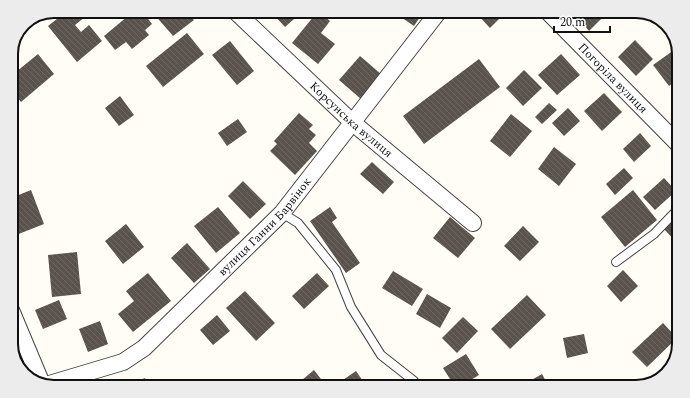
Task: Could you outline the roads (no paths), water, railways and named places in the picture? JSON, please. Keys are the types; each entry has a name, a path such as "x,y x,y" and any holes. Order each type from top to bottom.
{"street":[{"name":"Корсунська вулиця","path":"242,18 353,122 473,223"},
{"name":"вулиця Ганни Барвінок","path":"63,380 123,362 144,348 282,213 434,18"},
{"name":"Погоріла вулиця","path":"554,18 672,138"},
{"path":"18,327 39,376"}],"lane":[{"path":"282,213 298,223 336,270 351,307 381,355 413,380"},
{"path":"616,262 654,234 672,215"}]}
